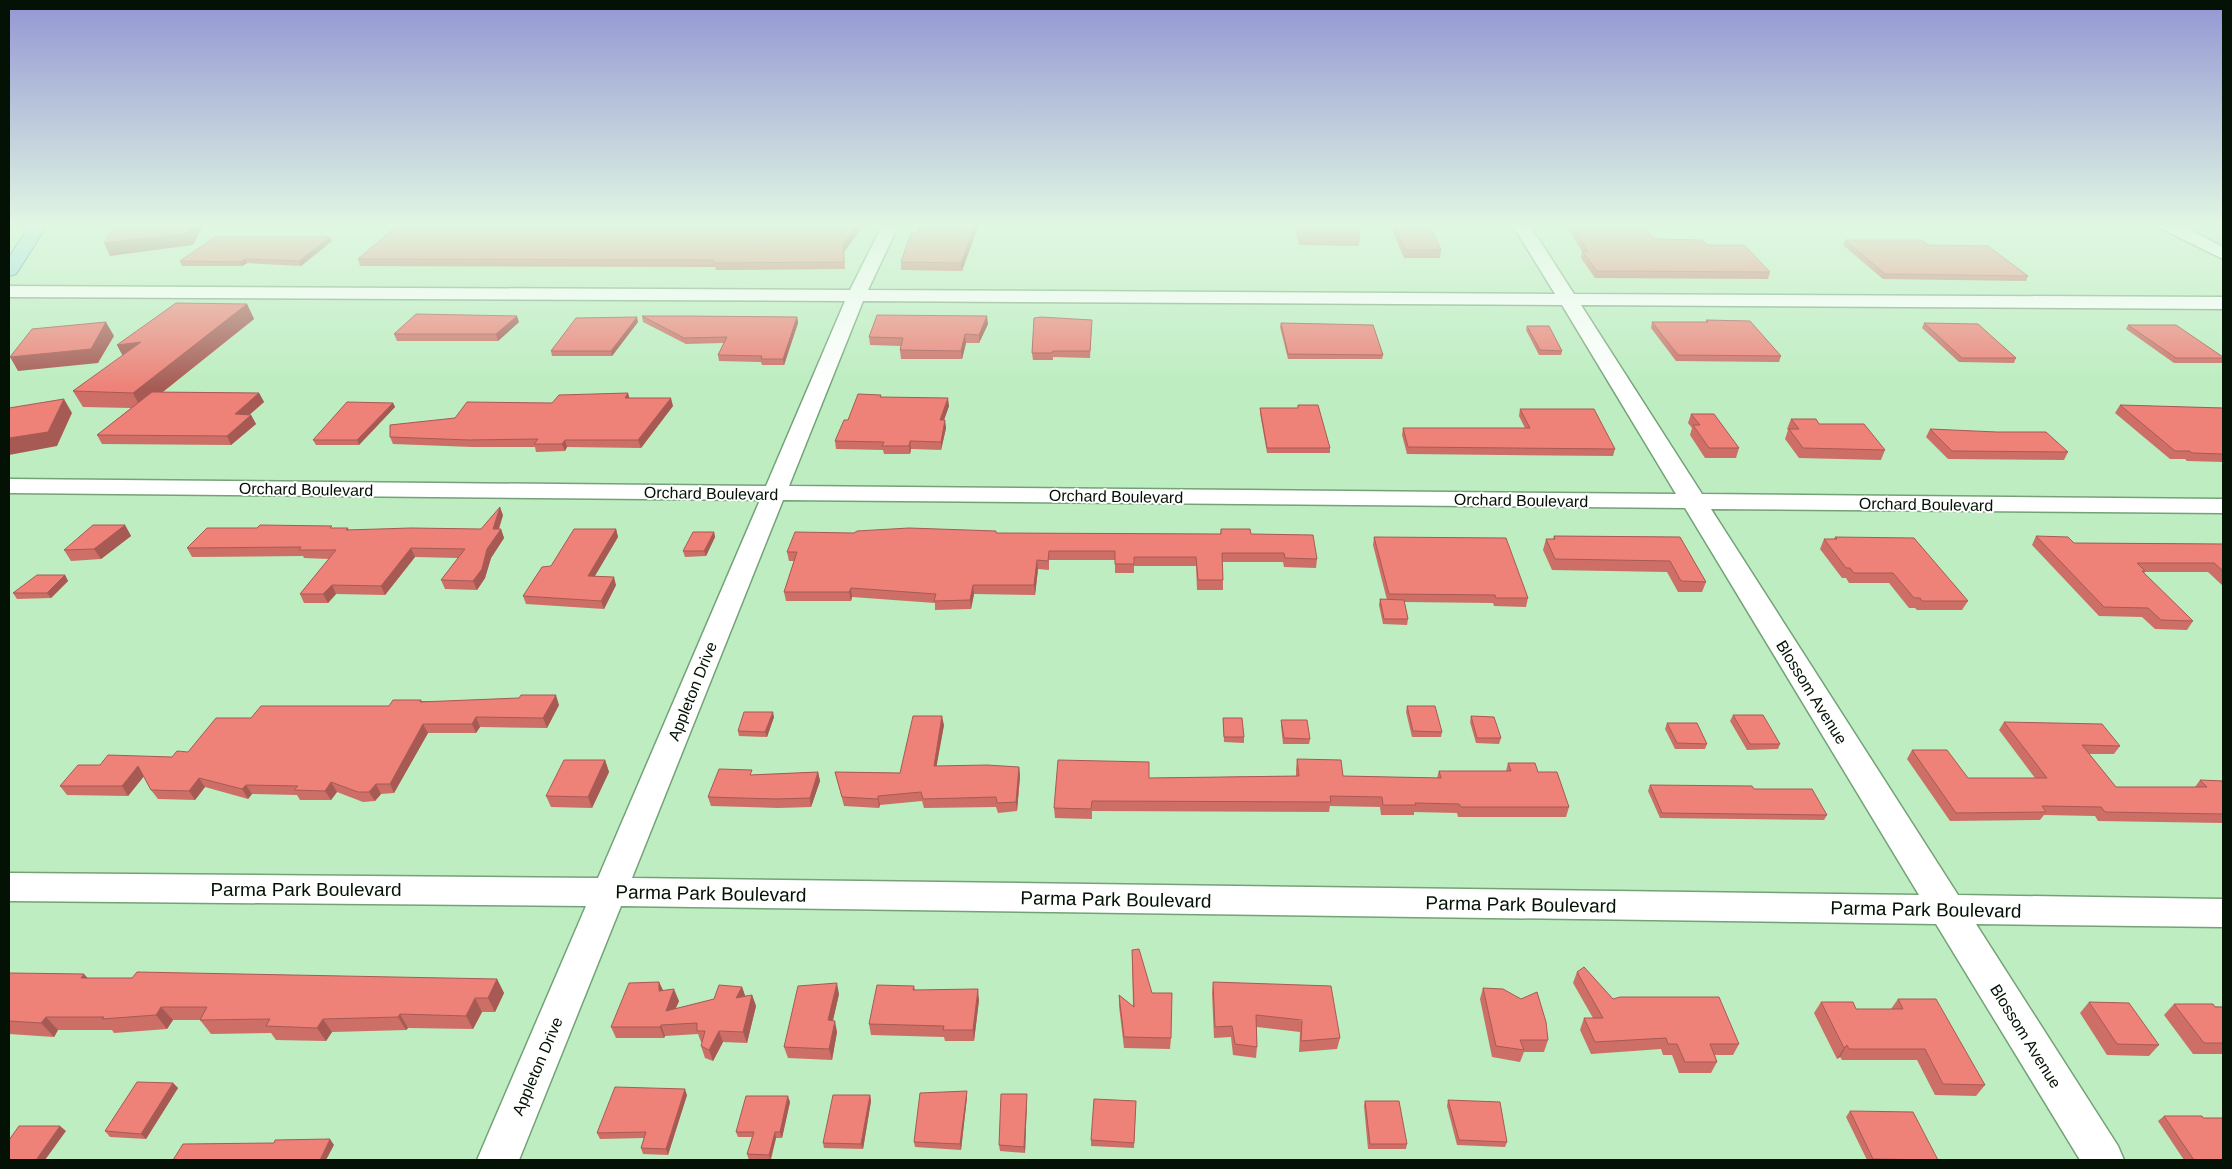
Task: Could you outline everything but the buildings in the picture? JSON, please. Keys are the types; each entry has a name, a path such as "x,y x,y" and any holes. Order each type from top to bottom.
{"street":[{"name":"Appleton Drive","path":"498,1160 864,279"},
{"name":"Blossom Avenue","path":"1555,279 2103,1160"},
{"path":"9,291 1569,301 2223,303"},
{"name":"Orchard Boulevard","path":"9,486 2223,506"},
{"name":"Parma Park Boulevard","path":"9,887 610,892 2223,913"}]}
